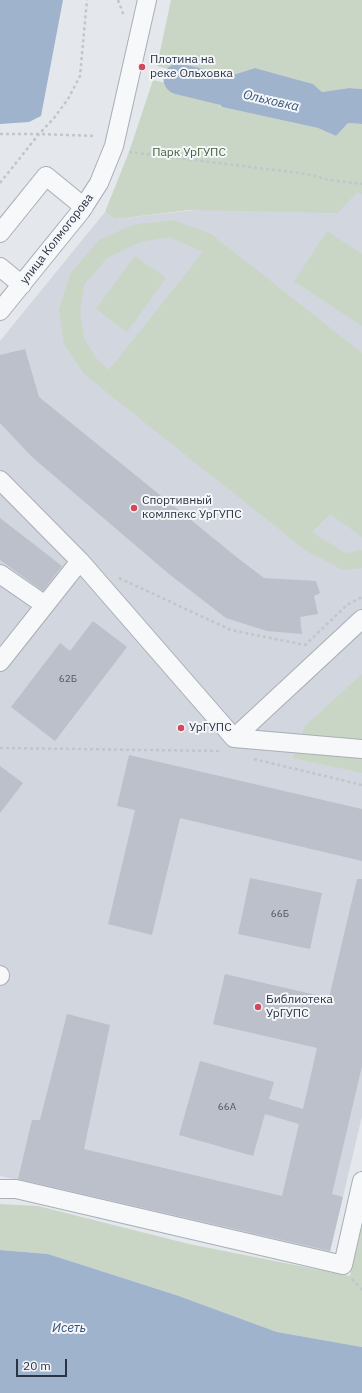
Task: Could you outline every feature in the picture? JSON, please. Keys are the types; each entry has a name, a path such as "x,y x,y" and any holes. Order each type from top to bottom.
{"street":[{"name":"улица Колмогорова","path":"0,311 84,206 99,183 114,146 147,0"},
{"path":"0,233 46,176 84,206"},
{"path":"0,267 22,285"},
{"path":"0,480 80,560 232,745 362,750"},
{"path":"0,662 80,560"},
{"path":"0,574 45,605"},
{"path":"232,745 362,619"},
{"path":"0,1189 16,1188 343,1265 362,1181"}],"path":[{"path":"0,183 39,134 54,118 68,99 80,76 87,0"},
{"path":"118,0 124,16"},
{"path":"0,134 96,136"},
{"path":"125,151 307,174 330,180 362,184"},
{"path":"116,577 230,630 304,645 347,605 362,597"},
{"path":"0,748 222,751 232,745"},
{"path":"252,758 362,785"},
{"path":"352,1278 362,1290"}],"shaded area":[{"name":"УрГУПС","path":"358,192 362,195 362,1116 330,1252 0,1176 0,341 105,212 115,219"}],"green space":[{"path":"171,0 362,0 362,89 349,88 322,92 313,84 255,68 236,74 208,79 157,66"},
{"name":"Парк УрГУПС","path":"153,80 203,92 222,107 318,128 336,136 348,123 362,124 362,195 357,192 338,213 190,210 115,219 105,212 129,152"},
{"path":"173,220 211,234 362,353 362,537 330,514 312,532 345,553 362,550 362,568 343,570 305,550 84,374 64,344 59,310 70,274 99,240 132,225","holes":["170,237 203,252 109,370 96,358 84,338 80,311 84,285 107,258 140,242"]},
{"path":"327,231 362,254 362,326 294,281"},
{"path":"135,256 166,278 127,332 96,309"},
{"path":"362,674 362,773 293,758 305,726"},
{"path":"0,1204 38,1206 189,1244 350,1276 362,1224 362,1347 277,1332 176,1295 48,1254 0,1250"}],"water":[{"path":"0,0 63,0 41,116 29,122 0,124"},
{"path":"255,68 313,84 322,92 349,88 362,89 362,124 348,123 336,136 318,128 222,107 207,87 236,74"},
{"name":"Исеть","path":"0,1250 48,1254 176,1295 277,1332 362,1347 362,1393 0,1393"}],"building":[{"name":"Спортивный комлпекс УрГУПС","path":"25,349 39,397 239,559 264,578 316,581 320,593 314,596 318,614 300,617 302,634 267,631 226,618 169,574 32,457 0,423 0,355"},
{"path":"0,518 62,566 43,591 0,560"},
{"path":"93,621 127,647 55,741 11,707 60,643 70,651"},
{"path":"129,755 362,809 362,861 180,818 152,935 108,924 135,810 117,806"},
{"path":"0,766 23,783 0,813"},
{"path":"250,878 322,893 310,949 238,934"},
{"path":"357,879 362,879 362,1066 332,1194 343,1197 330,1251 18,1179 32,1120 40,1120 67,1014 110,1025 84,1149 282,1196 299,1124 265,1114 253,1156 179,1135 200,1061 274,1082 269,1099 303,1109 317,1048 213,1024 225,974 329,998"}],"waterway":[{"name":"Ольховка","path":"179,79 249,96"}],"place":[{"name":"Плотина на реке Ольховка","path":"142,67"},
{"name":"Спортивный комлпекс УрГУПС","path":"134,508"},
{"name":"УрГУПС","path":"181,728"},
{"name":"Библиотека УрГУПС","path":"258,1007"}]}
